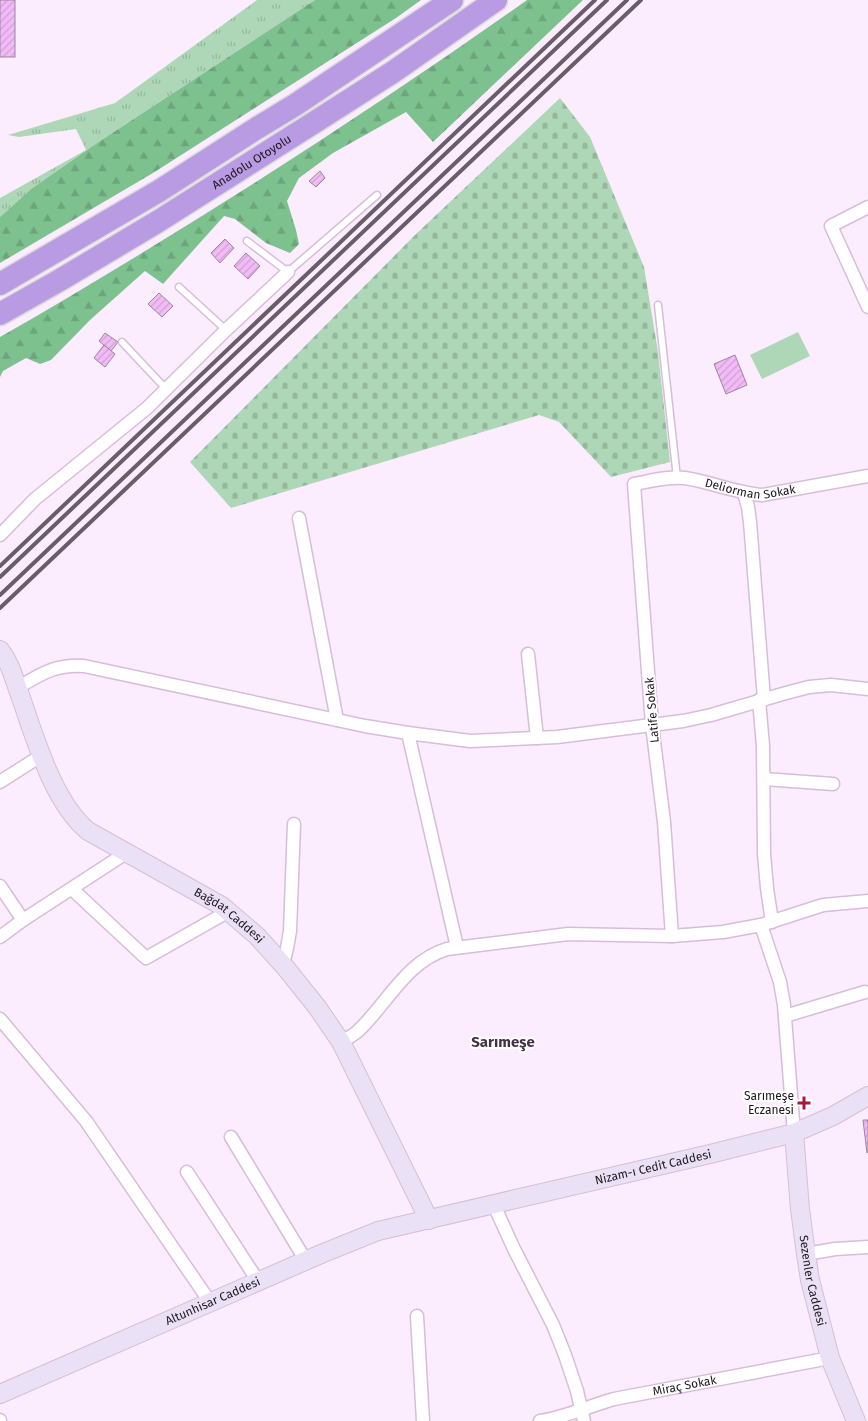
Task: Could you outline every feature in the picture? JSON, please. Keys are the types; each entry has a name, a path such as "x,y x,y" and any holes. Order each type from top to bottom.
{"highway":[{"name":"Anadolu Otoyolu","path":"0,284 159,191 295,105 452,0"},
{"name":"Anadolu Otoyolu","path":"0,314 157,222 311,125 393,72 496,0"}],"street":[{"path":"868,206 831,226 868,307"},
{"path":"0,535 35,499 167,390 226,330 288,272"},
{"name":"Deliorman Sokak","path":"634,484 677,478 700,481 744,493 762,495 868,476"},
{"name":"Latife Sokak","path":"634,484 652,725 664,822 672,936"},
{"path":"744,493 750,522 761,700 767,924 780,982 785,1016 794,1133"},
{"path":"299,518 337,720"},
{"name":"Bağdat Caddesi","path":"0,650 9,664 31,729 57,791 67,808 88,831 206,897 229,912 257,936 283,965 341,1042 429,1220"},
{"path":"528,654 537,738"},
{"path":"17,688 55,668 84,666 337,720 408,733 470,741 557,737 652,725 711,715 798,689 831,685 868,689"},
{"path":"408,733 457,947"},
{"path":"0,782 42,755"},
{"path":"764,779 833,784"},
{"path":"283,965 290,931 294,824"},
{"path":"0,937 126,853"},
{"path":"0,886 24,920"},
{"path":"72,888 146,958 229,912"},
{"path":"341,1042 358,1031 407,975 437,952 457,947 568,934 672,936 724,932 767,924 823,905 868,901"},
{"path":"785,1016 865,992"},
{"path":"0,1020 86,1121 210,1302"},
{"name":"Nizam-ı Cedit Caddesi","path":"429,1220 493,1203 794,1133 833,1116 868,1096"},
{"name":"Sezenler Caddesi","path":"794,1133 810,1280 830,1358 856,1421"},
{"path":"231,1138 306,1261"},
{"path":"187,1172 258,1281"},
{"path":"493,1203 553,1325 565,1355 582,1415"},
{"name":"Altunhisar Caddesi","path":"0,1394 378,1230 429,1220"},
{"path":"806,1254 835,1249 868,1247"},
{"path":"417,1316 423,1421"},
{"name":"Miraç Sokak","path":"540,1421 563,1416 582,1415 595,1404 614,1398 830,1358"}],"lane":[{"path":"247,241 288,272 377,195"},
{"path":"179,288 226,330"},
{"path":"658,305 677,478"},
{"path":"122,342 167,390"}],"green space":[{"path":"257,0 315,0 97,143 31,189 0,217 0,198 86,150 76,129 19,137 8,135 115,103"},
{"path":"315,0 421,0 396,18 153,173 0,263 0,217 31,189 97,143"},
{"path":"527,0 583,0 433,142 406,112 333,153 299,178 287,201 299,244 290,253 266,243 235,219 224,216 163,284 145,271 90,320 51,360 40,364 26,358 3,371 0,377 0,337 137,256 285,163 431,67"},
{"path":"560,98 590,137 644,267 658,352 670,462 611,477 559,422 539,415 231,508 190,462 415,235"},
{"path":"798,332 810,356 762,379 750,355"}],"building":[{"path":"0,0 15,0 15,57 0,57"},
{"path":"320,171 325,178 316,187 309,181"},
{"path":"225,239 234,248 220,263 211,253"},
{"path":"246,253 260,266 248,279 234,266"},
{"path":"159,293 173,306 162,317 148,304"},
{"path":"105,333 118,342 111,351 99,341"},
{"path":"104,345 115,354 105,367 94,358"},
{"path":"735,355 747,385 726,394 714,364"},
{"path":"863,1120 868,1120 867,1153"}],"railway":[{"path":"0,566 595,0"},
{"path":"0,577 607,0"},
{"path":"0,595 627,0"},
{"path":"0,608 641,0"}],"place":[{"name":"Sarımeşe Eczanesi","path":"804,1103"}],"district":[{"name":"Sarımeşe","path":"503,1042"}]}
